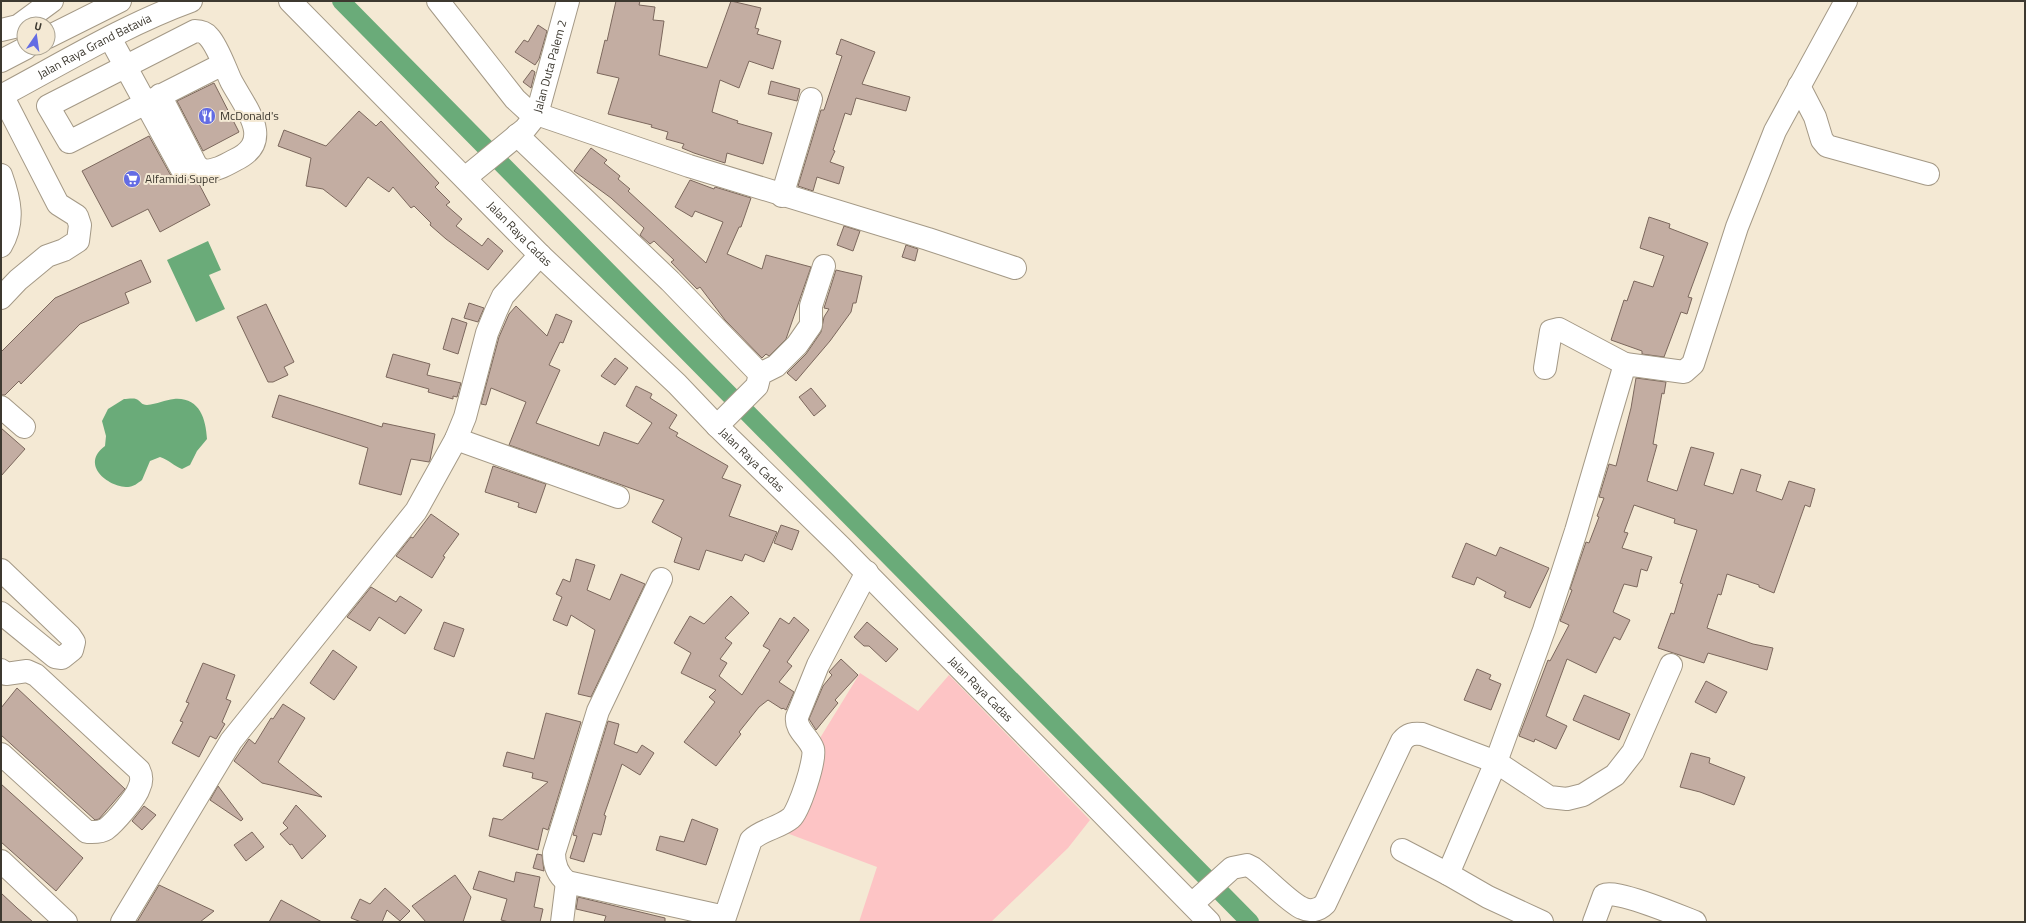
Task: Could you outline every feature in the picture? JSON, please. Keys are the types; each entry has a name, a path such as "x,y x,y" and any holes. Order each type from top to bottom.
{"street":[{"path":"1,30 18,26 52,1"},
{"path":"56,33 120,1"},
{"name":"Jalan Raya Grand Batavia","path":"2,96 110,38 163,6 191,1"},
{"name":"Jalan Raya Cadas","path":"290,1 470,175 540,255 677,384 722,421 867,572 1195,901 1209,922"},
{"path":"438,1 515,99 528,111 523,129 470,175"},
{"name":"Jalan Duta Palem 2","path":"523,129 568,1"},
{"path":"1545,368 1551,331 1558,329 1625,364 1684,372 1693,364 1737,227 1775,131 1846,1"},
{"path":"110,38 125,66 158,97 196,165 203,171 213,171 248,154 255,142 256,129 218,66 209,36 202,31 195,31 125,66 48,106 69,142 158,97 218,66"},
{"path":"1,60 16,53"},
{"path":"1799,86 1815,117 1822,140 1827,146 1928,174"},
{"path":"1,298 18,280 47,256 64,250 78,242 80,225 77,216 58,204 10,132 2,96"},
{"path":"158,97 184,173"},
{"path":"782,196 811,99"},
{"path":"523,129 782,196 928,239 1015,268"},
{"path":"523,129 670,281 758,380"},
{"path":"1,175 8,195 10,219 8,234 1,246"},
{"path":"122,922 231,741 416,511 456,439 465,417 487,333 503,296 540,255"},
{"path":"722,421 758,380 776,366 797,346 811,326 811,306 824,266"},
{"path":"1448,874 1496,762 1544,630 1576,531 1625,364"},
{"path":"1,407 24,427"},
{"path":"456,439 618,497"},
{"path":"1,570 70,636 74,642 72,650 62,658 55,657 6,624"},
{"path":"661,579 598,711 554,853 554,860 558,871 568,882 730,920 751,840 758,834 788,820 796,812 814,756 809,741 797,725 797,717 818,665 867,572"},
{"path":"1195,901 1232,868 1247,865 1253,868 1301,908 1314,911 1320,909 1325,904 1402,741 1406,736 1422,734 1496,762 1549,797 1567,799 1583,795 1615,775 1633,752 1671,665"},
{"path":"1,754 87,832 105,830 139,790 141,784 142,776 139,770 36,675 27,671 3,675"},
{"path":"1402,850 1488,897 1542,922"},
{"path":"1,861 66,922"},
{"path":"562,922 568,882"},
{"path":"1594,922 1604,895 1608,893 1615,893 1695,922"}],"shaded area":[{"path":"208,241 221,270 209,275 225,309 196,322 167,260"},
{"path":"124,399 136,399 147,405 174,399 183,399 190,401 200,410 205,424 207,439 197,451 190,465 182,469 160,457 150,461 142,480 134,486 128,487 112,483 99,473 95,460 98,453 105,446 106,436 102,421 108,409"},
{"path":"860,673 918,711 949,675 1090,820 1068,848 991,922 859,922 877,867 784,832 809,756"}],"building":[{"path":"616,1 640,1 639,5 655,7 653,20 664,21 659,55 707,68 731,1 761,8 755,28 759,29 757,34 781,41 773,69 749,61 739,88 720,80 712,112 738,121 737,123 772,133 763,164 727,153 725,163 694,153 682,148 684,144 666,139 668,132 651,127 652,125 608,114 619,78 597,73 605,40 607,41"},
{"path":"538,25 547,31 539,59 535,65 515,52 524,40 528,42"},
{"path":"841,39 875,52 862,84 910,97 906,111 856,98 851,115 845,113 833,150 835,151 830,162 844,167 839,184 817,177 813,191 798,186 821,110 824,110 842,56 836,54"},
{"path":"532,70 535,72 531,88 523,82"},
{"path":"771,81 800,89 797,101 768,94"},
{"name":"McDonald's","path":"214,83 239,132 203,151 177,101"},
{"path":"359,111 376,126 381,121 439,183 435,187 450,202 446,205 462,219 456,226 482,246 488,238 503,251 488,270 446,239 430,225 431,223 414,206 411,208 393,187 389,192 368,177 346,207 323,189 306,186 311,158 278,146 284,130 326,146"},
{"name":"Alfamidi Super","path":"149,136 170,174 181,183 191,178 198,182 210,205 160,232 148,209 112,227 82,171"},
{"path":"591,148 607,160 604,163 620,176 618,179 630,189 628,191 706,263 723,222 695,211 692,217 675,207 690,180 714,189 715,187 751,198 741,227 739,227 727,254 762,269 766,255 811,267 786,339 769,356 766,354 762,358 725,320 700,287 697,289 671,262 674,260 654,241 650,244 640,235 644,228 611,198 574,171"},
{"path":"1649,217 1670,224 1669,228 1708,243 1688,297 1692,298 1687,314 1681,312 1664,357 1642,354 1642,351 1611,340 1624,300 1627,301 1634,281 1653,287 1664,256 1640,248"},
{"path":"844,226 860,231 853,251 837,245"},
{"path":"906,245 918,249 915,261 902,257"},
{"path":"141,260 151,282 125,293 129,303 80,324 21,384 19,381 5,395 1,395 1,352 55,298"},
{"path":"836,270 862,276 856,303 853,303 851,312 830,341 796,381 787,373 806,354 821,332 824,317 829,309 824,308"},
{"path":"469,303 484,308 478,322 464,318"},
{"path":"266,304 294,362 284,367 288,375 273,382 268,382 237,317"},
{"path":"516,306 547,336 556,314 572,321 563,343 560,342 549,365 560,370 536,423 599,446 604,432 638,444 652,423 626,406 636,386 652,394 650,398 677,415 669,428 678,433 676,436 728,466 722,478 741,485 729,516 777,532 764,562 745,554 742,561 706,550 699,570 674,562 682,538 652,522 664,500 509,445 526,402 491,388 486,405 481,404 499,337 509,314"},
{"path":"452,318 467,323 458,354 443,349"},
{"path":"393,354 430,364 427,375 461,383 457,397 453,396 453,399 428,392 429,389 386,377"},
{"path":"615,358 628,368 615,385 601,376"},
{"path":"1636,378 1666,382 1664,394 1662,393 1653,444 1657,445 1647,481 1677,491 1691,447 1714,453 1704,485 1733,494 1741,469 1761,475 1756,491 1782,500 1789,481 1815,489 1810,507 1805,505 1774,593 1759,587 1759,585 1727,574 1721,595 1718,594 1707,628 1753,644 1773,648 1767,670 1708,653 1704,663 1658,648 1671,613 1674,614 1683,584 1680,583 1697,530 1674,523 1675,519 1634,505 1624,532 1628,533 1622,548 1652,557 1647,571 1641,569 1637,587 1624,584 1613,612 1630,620 1620,640 1614,637 1596,673 1567,659 1546,716 1567,726 1556,749 1535,739 1534,742 1519,736 1548,660 1550,661 1569,625 1560,621 1572,590 1570,589 1586,542 1589,543 1599,517 1597,516 1604,498 1599,497 1609,464 1616,466 1631,408"},
{"path":"811,388 826,406 814,416 799,397"},
{"path":"279,395 382,427 383,423 435,434 430,460 429,462 411,459 401,495 359,484 368,448 272,417"},
{"path":"1,428 25,449 1,476"},
{"path":"493,466 546,484 536,513 518,507 519,503 485,492"},
{"path":"431,514 459,534 443,556 445,557 432,578 396,556 411,537 413,538"},
{"path":"781,525 799,531 792,550 774,543"},
{"path":"1466,543 1496,556 1500,547 1549,568 1530,608 1504,597 1506,592 1477,577 1474,585 1452,577"},
{"path":"576,559 595,565 587,590 610,600 621,574 645,584 591,697 578,694 595,630 571,615 567,626 553,620 562,597 556,594 563,579 570,582"},
{"path":"371,587 396,602 400,596 422,610 405,634 379,617 370,631 347,617"},
{"path":"731,596 749,613 725,638 732,643 720,659 727,663 719,676 742,695 770,650 763,646 780,618 789,624 794,617 809,630 787,662 792,666 779,682 794,692 786,710 768,700 759,707 739,732 741,734 716,766 684,742 715,702 709,697 716,690 681,673 691,653 674,643 690,616 704,624"},
{"path":"444,622 464,629 454,657 434,649"},
{"path":"867,622 898,649 886,662 869,646 864,646 854,637"},
{"path":"333,650 357,667 334,700 310,683"},
{"path":"841,659 858,675 835,700 838,703 816,730 809,719 823,686 832,675 829,672"},
{"path":"203,663 235,675 226,699 231,701 222,722 225,724 216,739 210,736 199,757 172,743 183,722 180,721 189,703 186,702"},
{"path":"1477,669 1491,675 1489,679 1501,684 1491,710 1464,700"},
{"path":"1706,681 1727,692 1716,713 1695,702"},
{"path":"17,688 125,789 99,819 95,820 1,735 1,708"},
{"path":"1584,695 1630,714 1619,740 1573,720"},
{"path":"283,704 305,718 278,762 322,797 262,783 234,761 249,739 255,744 271,718 273,719"},
{"path":"546,713 581,722 548,830 543,828 538,850 489,836 493,818 502,820 548,782 532,778 533,773 503,766 507,752 534,759"},
{"path":"608,721 619,724 614,744 637,753 642,745 654,753 640,775 622,764 604,815 606,816 601,835 593,833 584,862 570,858 577,836 573,835"},
{"path":"1691,753 1710,758 1709,763 1745,777 1734,805 1700,792 1680,787"},
{"path":"1,784 83,858 56,891 1,842"},
{"path":"218,786 243,819 241,821 210,800"},
{"path":"296,805 326,836 302,859 292,844 290,845 280,834 288,828 283,823"},
{"path":"144,806 156,815 142,830 132,821"},
{"path":"692,819 718,829 706,865 656,850 660,836 684,842"},
{"path":"252,832 264,847 246,861 234,845"},
{"path":"537,854 542,855 544,871 533,868"},
{"path":"479,871 514,882 516,872 540,877 534,907 543,909 540,922 509,922 501,920 507,899 473,889"},
{"path":"455,875 471,897 463,922 426,922 412,906"},
{"path":"159,885 214,911 200,922 137,922"},
{"path":"385,888 410,911 400,921 387,910 382,922 361,922 351,918 360,899 370,904"},
{"path":"1,893 17,908 33,922 1,922"},
{"path":"578,897 665,918 665,922 604,922 606,916 576,909"},
{"path":"281,900 322,922 269,922"}],"waterway":[{"path":"341,1 1250,922"}],"place":[{"name":"McDonald's","path":"207,116"},
{"name":"Alfamidi Super","path":"132,179"}]}
